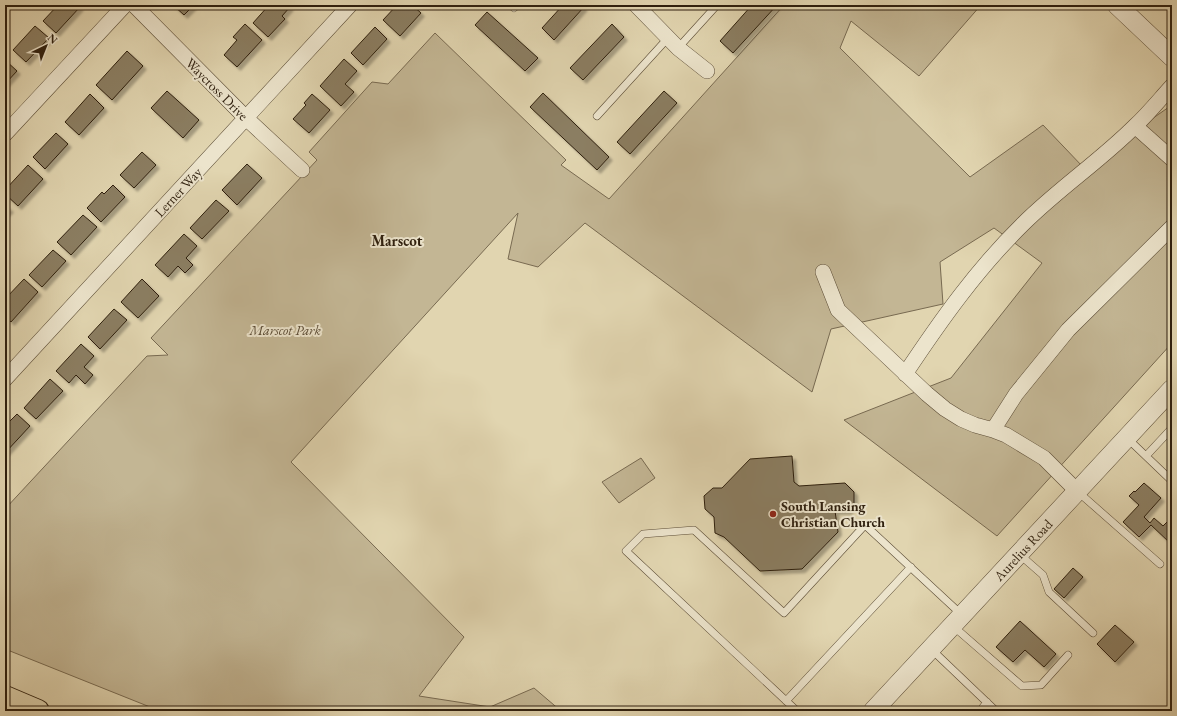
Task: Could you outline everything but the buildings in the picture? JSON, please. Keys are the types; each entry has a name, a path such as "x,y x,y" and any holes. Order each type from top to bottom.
{"highway":[{"path":"5,697 38,711"}],"street":[{"path":"5,134 125,5"},
{"name":"Waycross Drive","path":"134,5 246,118 302,170"},
{"name":"Lerner Way","path":"5,379 350,5"},
{"path":"636,5 673,43 707,71"},
{"path":"1117,5 1170,52"},
{"path":"905,374 944,317 970,282 992,256 1024,223 1136,126 1172,86"},
{"path":"1136,126 1172,159"},
{"path":"993,430 1016,394 1068,330 1172,227"},
{"path":"823,272 838,310 905,374 945,409 961,419 975,425 1006,435 1044,458 1077,491"},
{"name":"Aurelius Road","path":"873,711 1172,389"}],"lane":[{"path":"597,116 673,43 717,5"},
{"path":"1146,456 1172,428"},
{"path":"1127,437 1172,481"},
{"path":"1077,491 1160,564"},
{"path":"797,711 626,551 643,534 694,530 784,613 866,525 911,567 957,620 1022,686 1041,685 1068,655"},
{"path":"1019,554 1043,575 1049,592 1093,633"},
{"path":"786,701 911,567"},
{"path":"931,649 996,711"},
{"path":"980,711 987,702"}],"green space":[{"name":"Marscot Park","path":"784,5 981,5 919,76 851,21 840,48 970,177 1043,125 1083,167 1169,107 1172,110 1172,343 997,536 844,420 951,378 1042,263 994,228 940,262 943,304 831,329 812,392 585,223 538,267 508,259 518,213 291,462 464,637 419,696 490,707 534,688 561,711 160,711 5,649 5,509 147,356 168,355 151,338 317,160 309,152 372,82 388,84 435,33 566,160 561,165 609,199"},
{"path":"641,458 655,478 619,503 602,482"}],"place":[{"name":"South Lansing Christian Church","path":"773,514"}],"district":[{"name":"Marscot","path":"397,240"}]}
